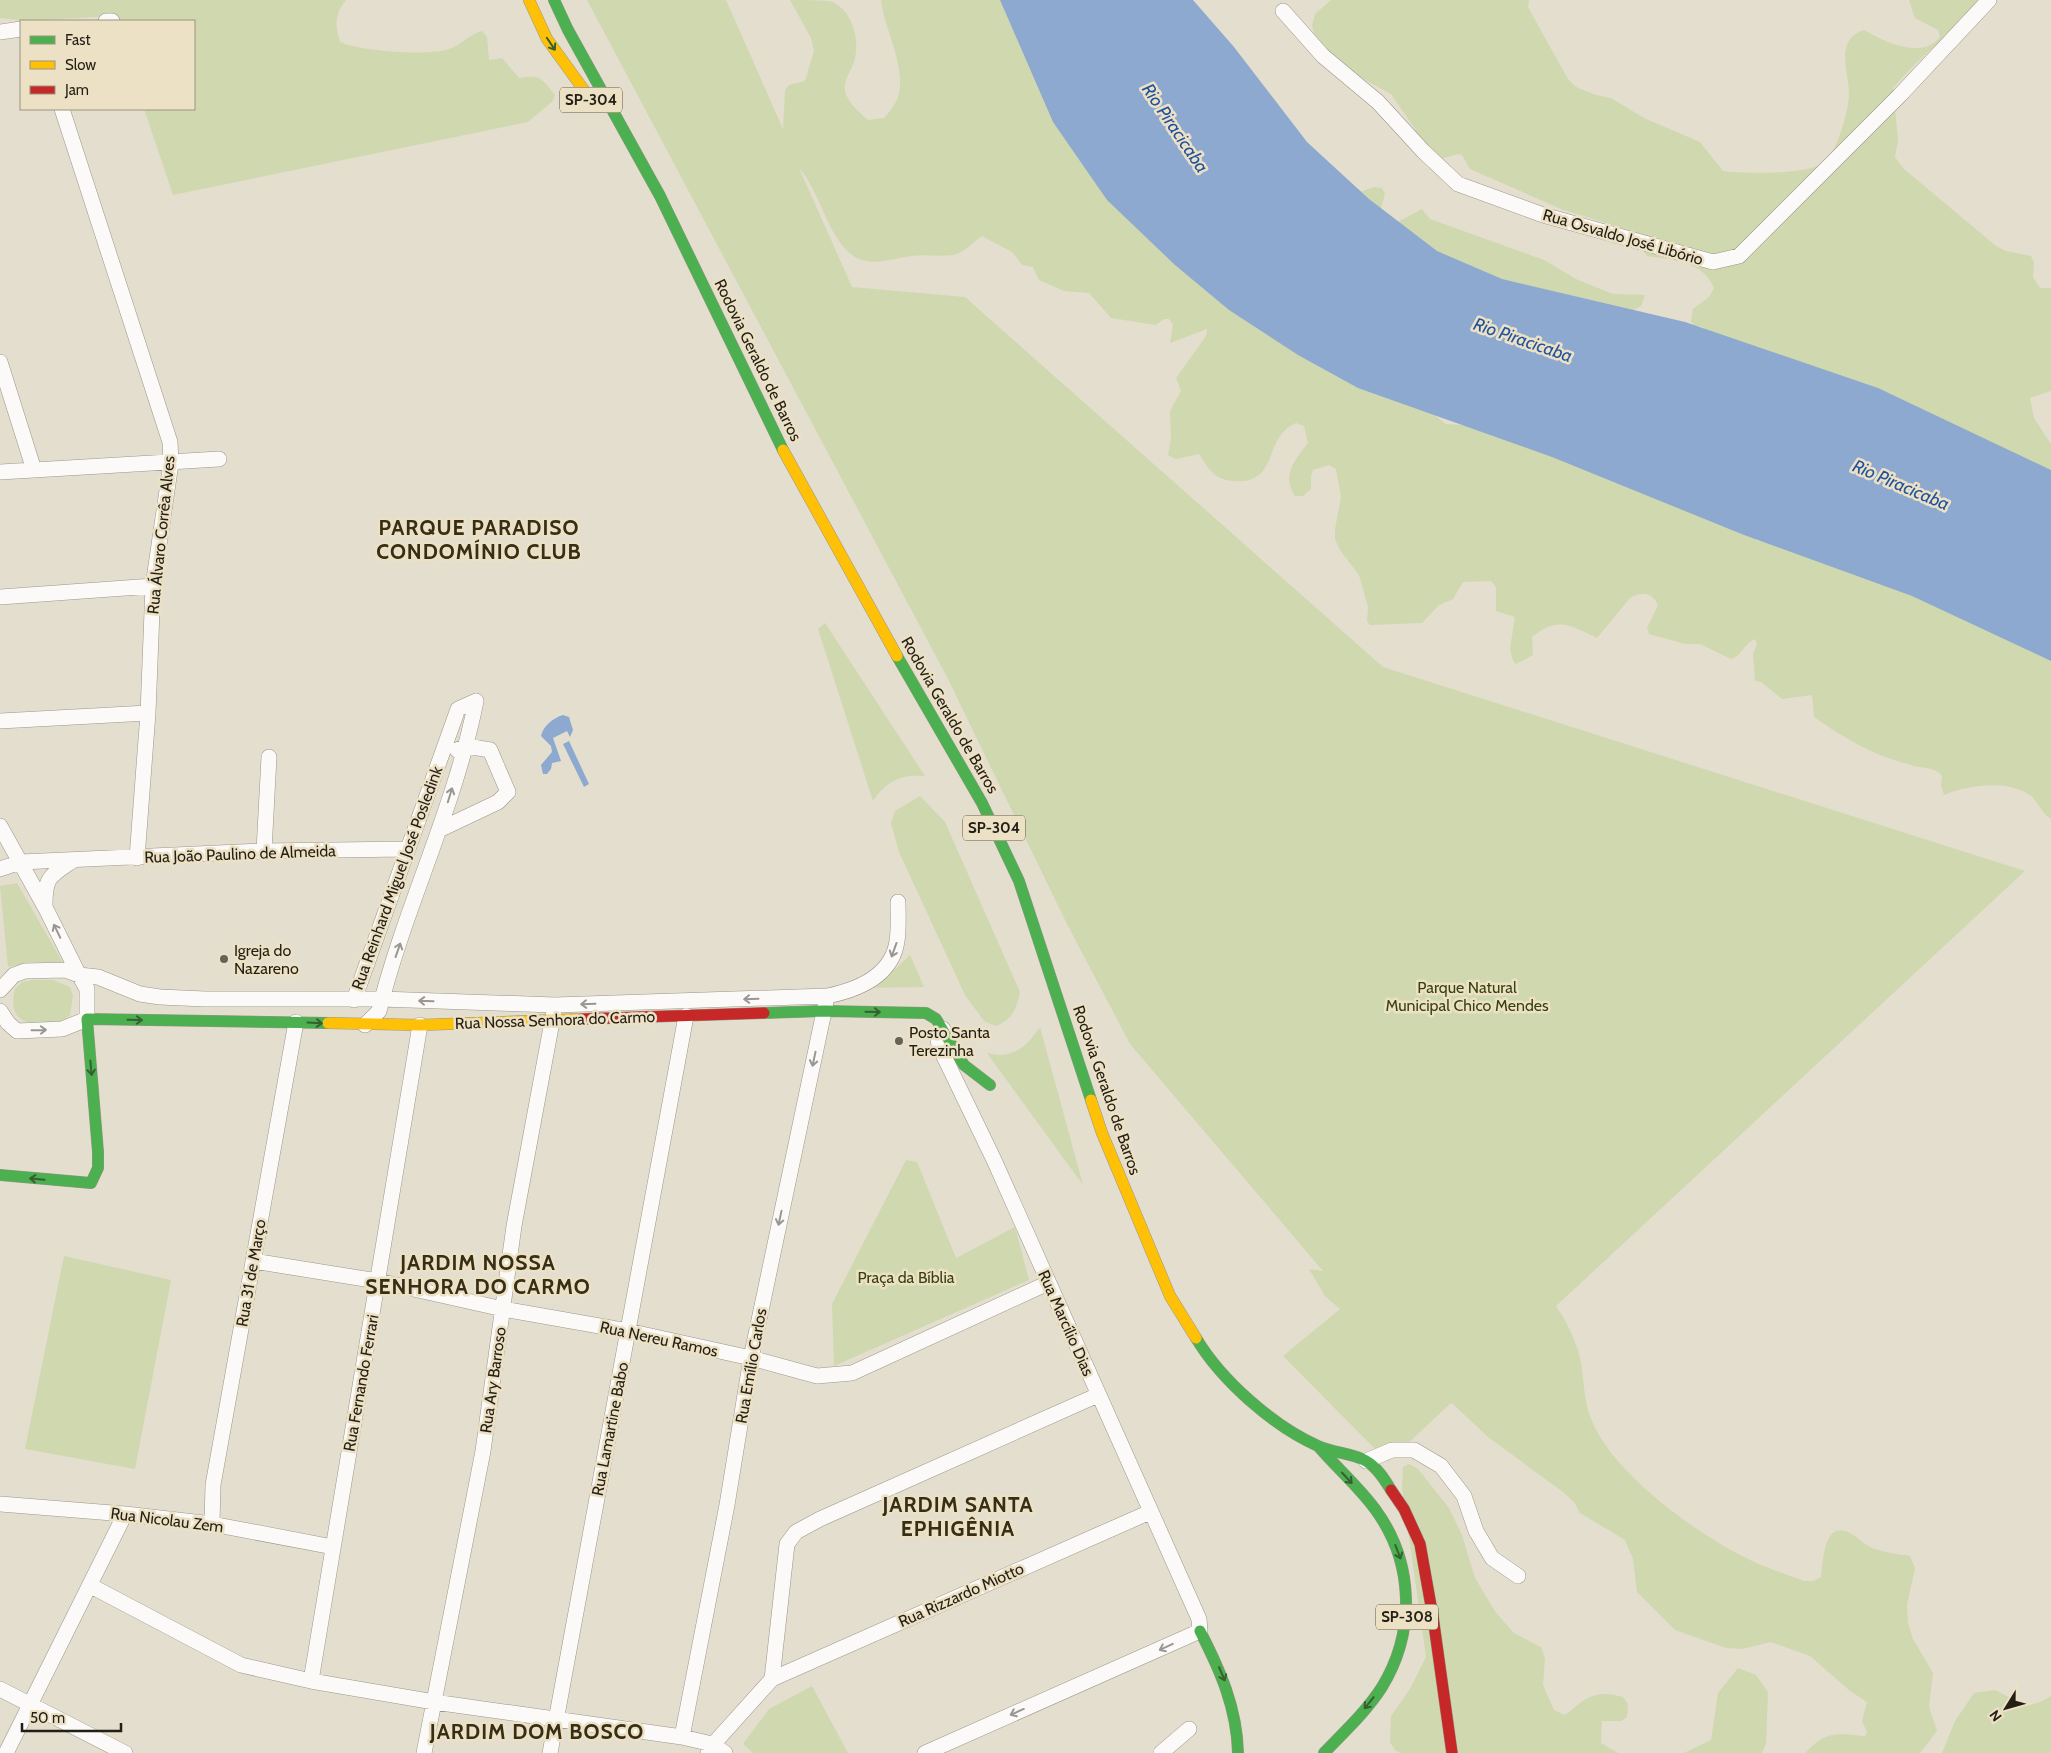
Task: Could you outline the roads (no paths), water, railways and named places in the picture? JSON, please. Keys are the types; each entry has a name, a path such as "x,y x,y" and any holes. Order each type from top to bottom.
{"main road":[{"name":"SP-304","path":"529,0 547,39 592,102"},
{"name":"Rodovia Geraldo de Barros","path":"554,0 568,30 660,196 789,462 855,583 982,803 1019,882 1102,1133 1170,1296 1201,1347 1238,1388 1283,1427 1319,1447"},
{"name":"Rodovia Geraldo de Barros","path":"603,118 660,196"},
{"name":"Rua Nossa Senhora do Carmo","path":"86,1020 420,1025 554,1012 686,1016 825,1004 926,1013 936,1019 964,1065 990,1085"},
{"path":"0,1175 91,1183 98,1168 86,1020"},
{"path":"1319,1447 1366,1461 1383,1477 1404,1508 1420,1544 1433,1617 1452,1753"},
{"name":"SP-308","path":"1319,1447 1375,1509 1390,1531 1403,1568 1408,1594 1406,1622 1401,1647 1381,1688 1324,1753"},
{"path":"1199,1625 1223,1674 1235,1716 1238,1753"}],"street":[{"name":"Rua Osvaldo José Libório","path":"1283,11 1324,56 1378,102 1423,151 1458,184 1543,215 1713,262 1739,256 1900,95 1989,0"},
{"path":"0,32 20,28"},
{"name":"Rua Álvaro Corrêa Alves","path":"62,110 170,442 171,463 153,586 148,713 137,858"},
{"path":"0,362 34,470"},
{"path":"0,472 219,459"},
{"path":"0,596 153,586"},
{"name":"Rua Reinhard Miguel José Posledink","path":"354,1000 406,849 458,709 476,701 439,830 381,999 379,1011 365,1025"},
{"path":"0,721 148,713"},
{"name":"Rua Reinhard Miguel José Posledink","path":"439,830 498,802 508,792 490,750 464,747 441,755"},
{"path":"264,851 270,758"},
{"path":"0,826 45,906 86,989 86,1020 56,1030 0,1032"},
{"name":"Rua João Paulino de Almeida","path":"0,869 21,862 264,851 406,849"},
{"name":"Rua João Paulino de Almeida","path":"45,906 45,888 49,876 73,861"},
{"name":"Rua Nossa Senhora do Carmo","path":"0,990 14,974 25,971 65,970 78,975 98,977 121,988 160,997 381,999 554,1012 825,1004 882,972 889,962 898,940 898,902"},
{"name":"Rua Emílio Carlos","path":"682,1737 727,1505 751,1358 825,1004"},
{"path":"0,1011 17,1031"},
{"name":"Rua Ary Barroso","path":"424,1753 483,1451 514,1226 554,1012"},
{"name":"Rua Lamartine Babo","path":"550,1753 686,1016"},
{"name":"Rua 31 de Março","path":"212,1524 213,1485 296,1022"},
{"name":"Rua Fernando Ferrari","path":"311,1681 420,1025"},
{"name":"Rua Marcílio Dias","path":"943,1029 938,1038 939,1046 991,1152 1199,1625"},
{"name":"Rua Nereu Ramos","path":"253,1261 378,1282 502,1308 628,1331 751,1358 817,1376 852,1373 1048,1283"},
{"path":"709,1748 772,1679 787,1544 796,1532 820,1519 1098,1395"},
{"path":"1366,1461 1392,1450 1414,1450 1441,1466 1464,1496 1476,1531 1492,1558 1518,1576"},
{"name":"Rua Nicolau Zem","path":"0,1504 124,1514 212,1524 334,1547"},
{"name":"Rua Rizzardo Miotto","path":"772,1679 1150,1512"},
{"path":"6,1753 91,1586 124,1514"},
{"path":"91,1586 241,1665 311,1681 434,1702 682,1737 725,1753"},
{"path":"925,1753 1199,1625"},
{"path":"0,1689 125,1753"},
{"path":"1161,1753 1189,1729"}],"water":[{"name":"Rio Piracicaba","path":"1000,0 1193,0 1234,47 1307,142 1369,199 1437,251 1502,279 1685,322 1878,388 2051,470 2051,661 1912,596 1744,535 1552,457 1358,388 1298,355 1229,310 1175,265 1107,200 1053,122"},
{"path":"563,715 569,717 573,730 570,737 567,731 553,738 561,761 552,763 551,769 547,774 543,774 541,765 552,752 551,746 541,736 542,732 549,723"},
{"path":"569,741 589,784 584,787 563,744"}],"place":[{"name":"Igreja do Nazareno","path":"224,959"},
{"name":"Posto Santa Terezinha","path":"899,1041"}],"district":[{"name":"PARQUE PARADISO CONDOMÍNIO CLUB","path":"479,539"},
{"name":"JARDIM NOSSA SENHORA DO CARMO","path":"478,1274"},
{"name":"JARDIM SANTA EPHIGÊNIA","path":"958,1516"},
{"name":"JARDIM DOM BOSCO","path":"537,1731"}],"park label":[{"name":"Parque Natural Municipal Chico Mendes","path":"1467,996"},
{"name":"Praça da Bíblia","path":"906,1277"}]}
